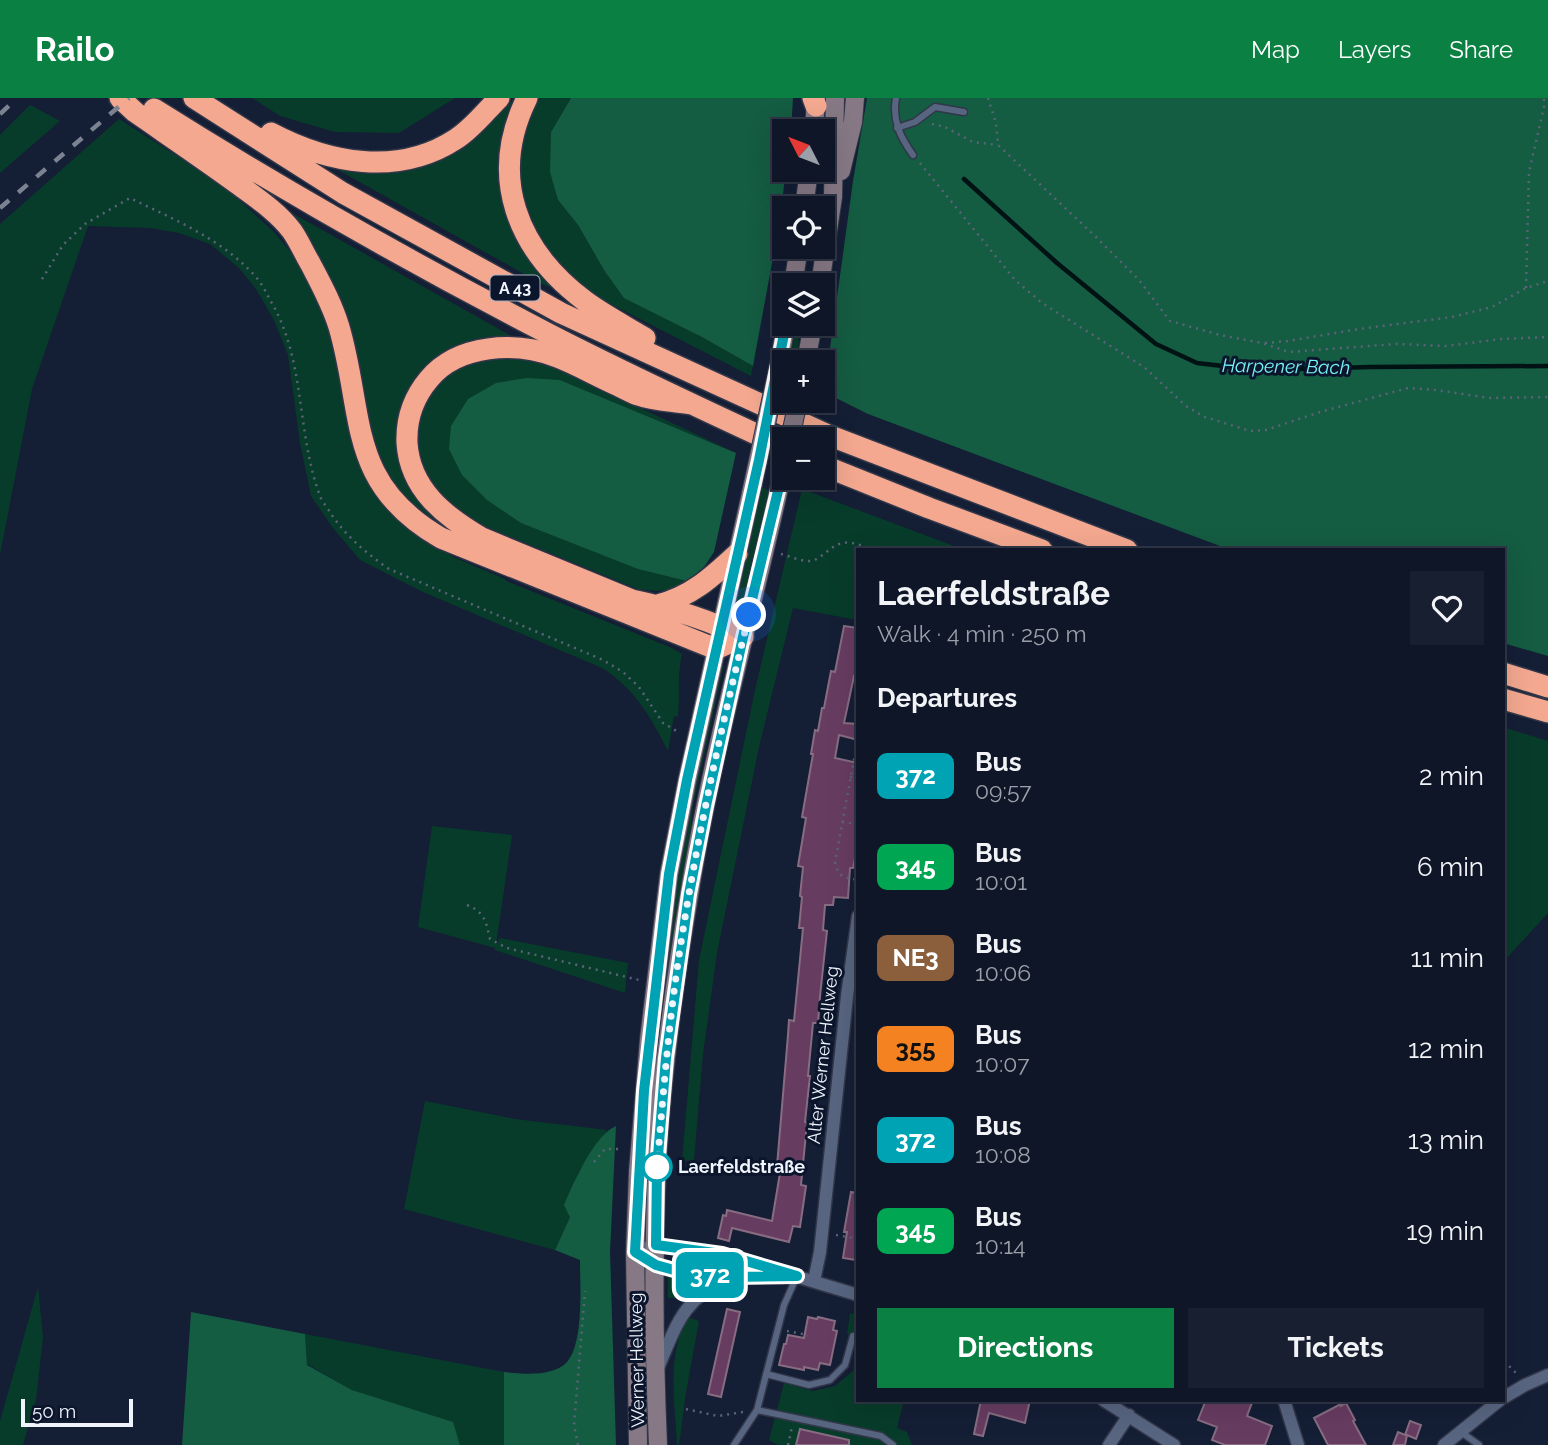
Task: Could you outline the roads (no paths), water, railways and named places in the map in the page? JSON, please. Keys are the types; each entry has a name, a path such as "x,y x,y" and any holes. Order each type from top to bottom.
{"highway":[{"path":"120,98 135,112 265,204 291,229 331,304 339,327 367,457 376,477 402,510 441,538 716,649 743,637"},
{"name":"A 43","path":"136,98 316,207 436,274 547,333 772,441"},
{"name":"A 43","path":"194,98 343,193 561,313 810,427"},
{"path":"217,113 240,117 289,143 317,154 368,162 391,162 419,158 459,138 499,98"},
{"path":"527,98 514,128 508,161 509,185 521,223 546,264 571,290 608,317 647,339 796,406 819,427"},
{"path":"691,404 639,396 555,356 525,349 499,349 465,354 436,370 413,402 407,442 410,464 416,478 434,503 482,538 632,600 658,605 721,625 743,637"},
{"name":"A 43","path":"835,438 1123,548"},
{"path":"835,470 1037,548"},
{"path":"658,605 676,600 697,588 737,554"},
{"path":"1505,674 1548,687"},
{"path":"1505,700 1548,712"}],"main road":[{"path":"833,196 853,122 855,98"},
{"path":"816,119 820,100"},
{"path":"820,100 833,196"},
{"name":"Werner Hellweg","path":"638,1445 635,1252 640,1149 648,1052 669,874 784,336"},
{"name":"Werner Hellweg","path":"658,1445 654,1303 657,1168 675,984 695,859 743,637 779,490"}],"street":[{"name":"Alter Werner Hellweg","path":"814,1281 822,1233 856,931"},
{"path":"635,1252 656,1245 722,1254 856,1294"},
{"path":"635,1252 656,1265 685,1273 732,1277 797,1276"},
{"path":"655,1375 674,1329 688,1307 700,1294 732,1277"},
{"path":"1505,1397 1548,1375"},
{"path":"1108,1402 1174,1445"},
{"path":"1285,1402 1298,1445"},
{"path":"1444,1445 1498,1402"},
{"path":"1109,1445 1129,1415"}],"lane":[{"path":"896,98 894,107 897,128 913,155"},
{"path":"897,128 915,122 935,107 964,112"},
{"path":"734,1445 757,1410 783,1305 797,1276"},
{"path":"766,1374 809,1385 830,1380 848,1360 853,1336"},
{"path":"848,1360 856,1362"},
{"path":"757,1410 881,1437 893,1445"},
{"path":"1460,1431 1479,1445"}],"waterway":[{"name":"Harpener Bach","path":"964,179 1057,263 1156,344 1197,363 1257,370 1548,366"}],"railway":[{"path":"0,114 17,98"},
{"path":"0,208 129,98"}],"place":[{"name":"Laerfeldstraße","path":"657,1167"}]}
